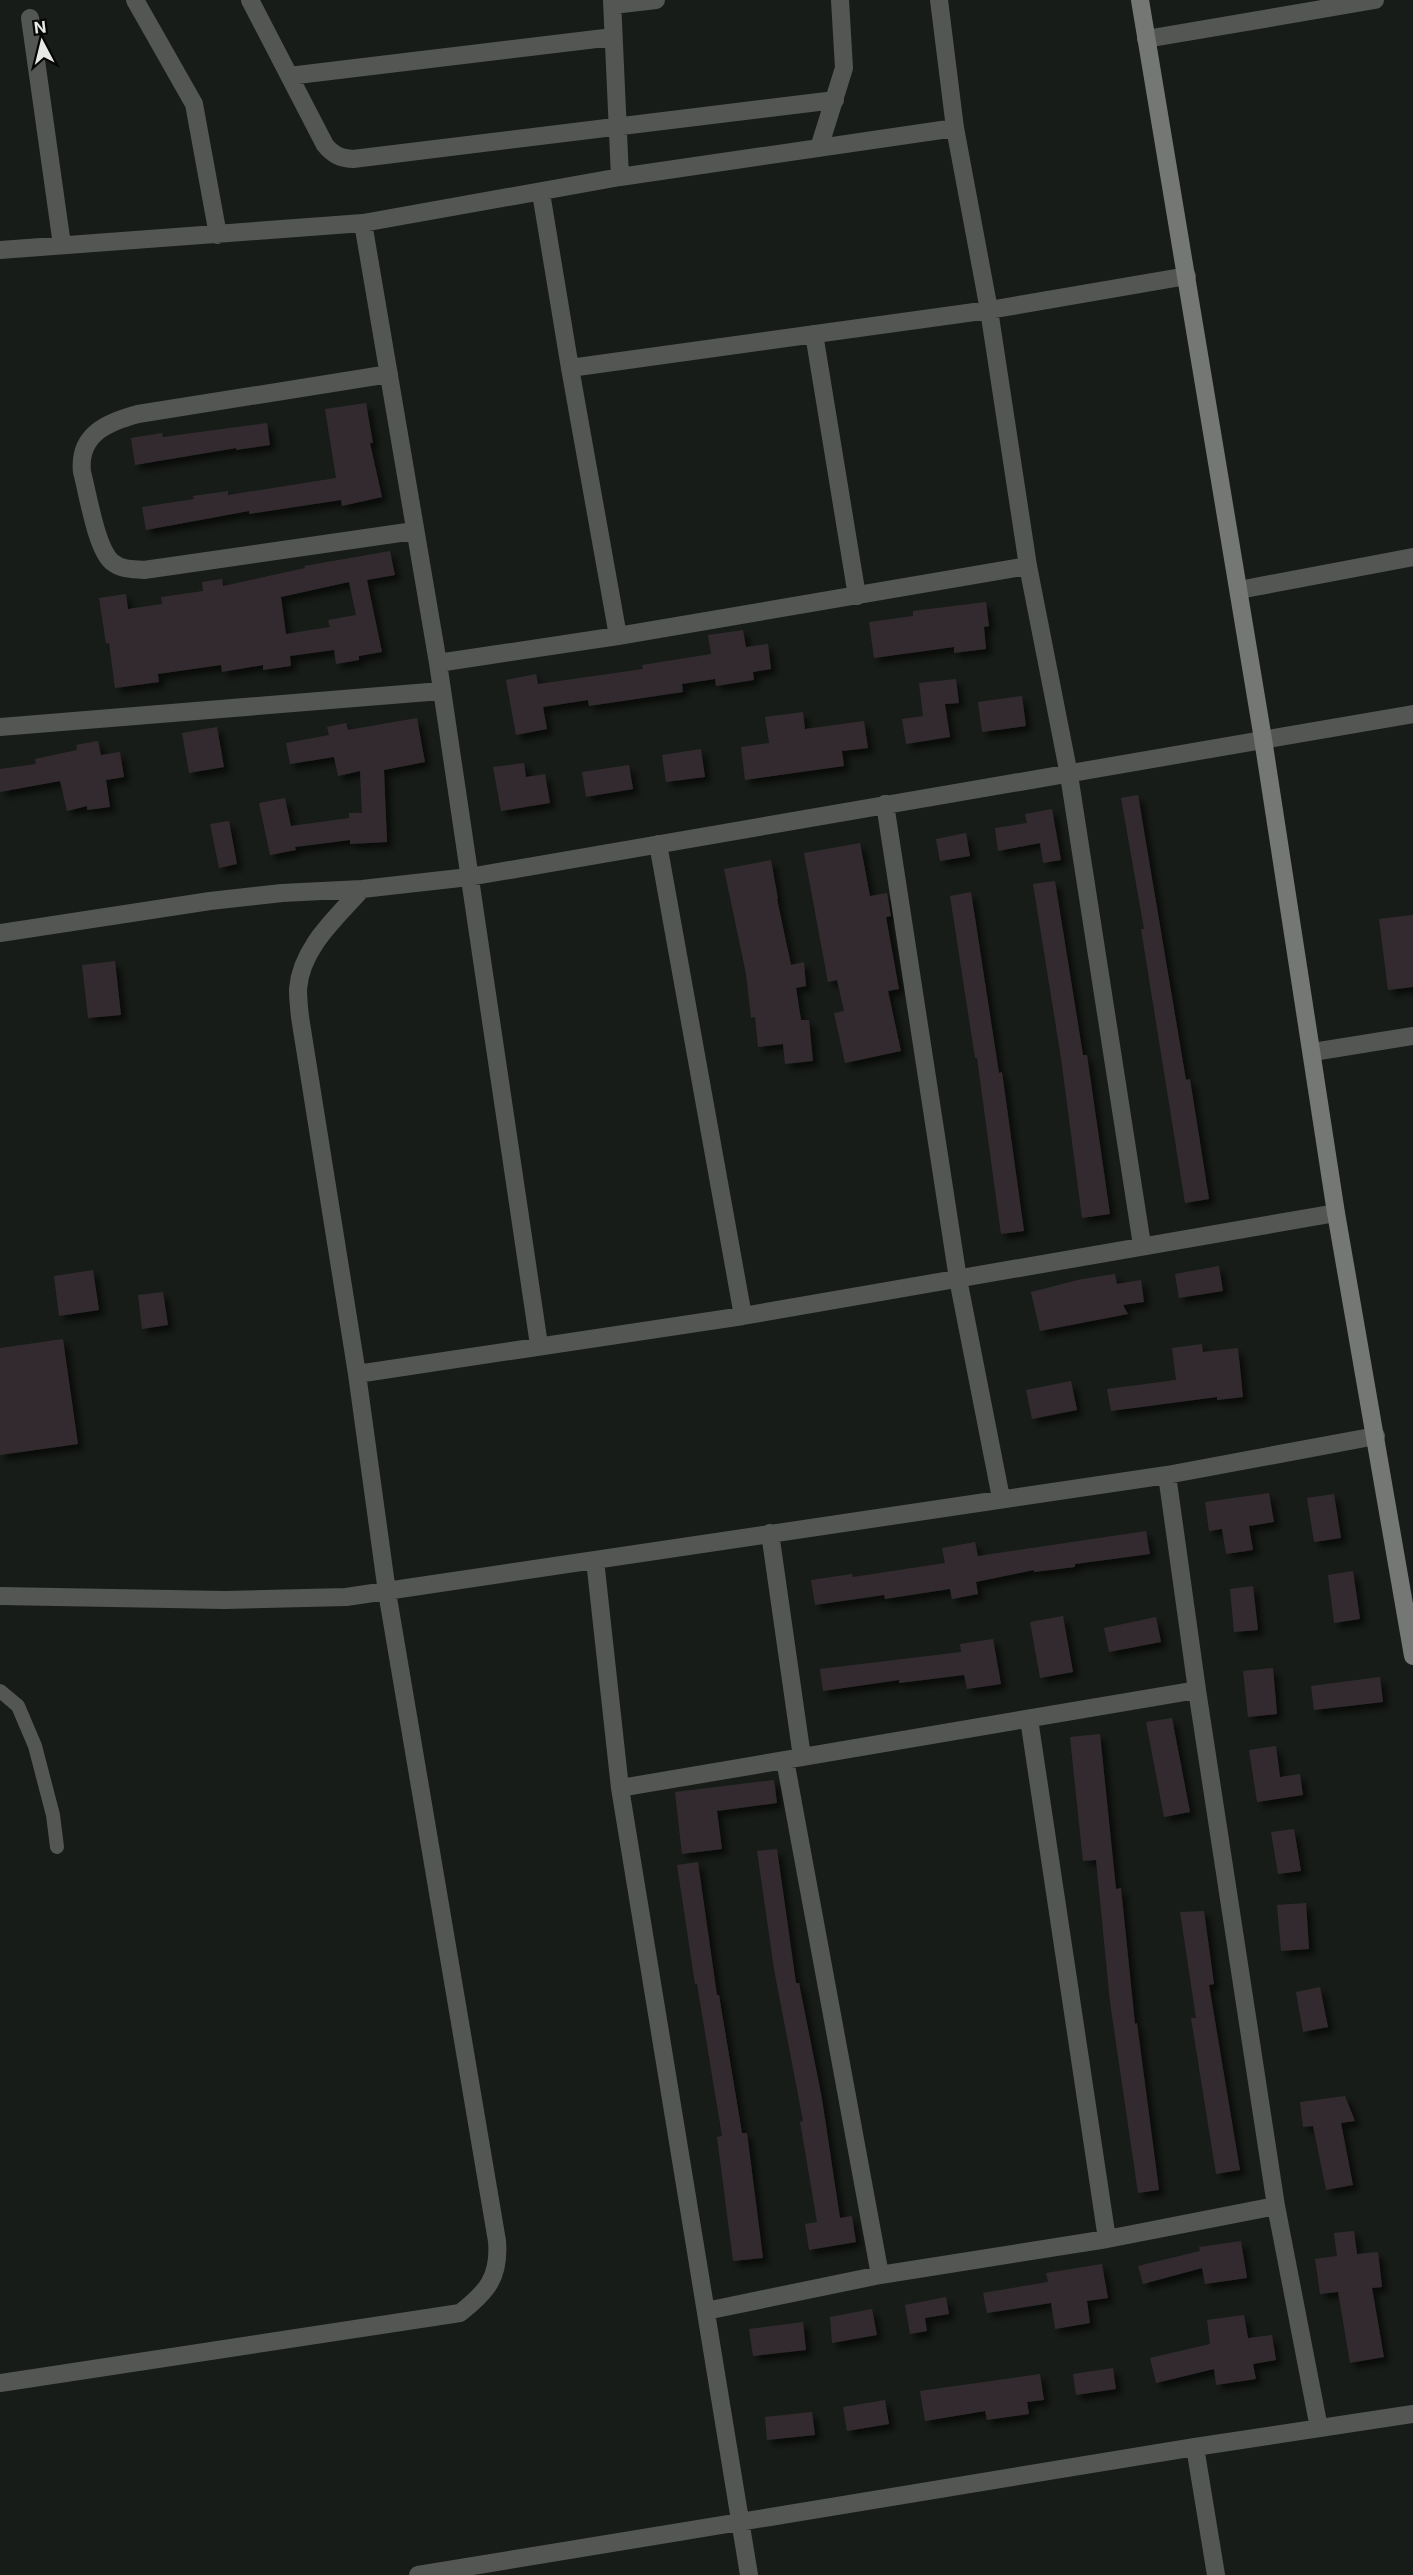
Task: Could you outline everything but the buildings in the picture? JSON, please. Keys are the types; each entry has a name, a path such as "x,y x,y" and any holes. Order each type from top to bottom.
{"street":[{"path":"135,0 194,104 218,235"},
{"path":"250,0 325,144 332,154 342,158 353,159 835,100"},
{"path":"620,177 613,3 656,0"},
{"path":"819,148 844,68 840,0"},
{"path":"939,0 955,128 989,310 1028,566 1069,775 1142,1245"},
{"path":"1140,0 1239,590 1313,1052 1336,1213 1413,1656"},
{"path":"1146,39 1375,0"},
{"path":"30,18 62,245"},
{"path":"289,76 613,36"},
{"path":"0,250 363,223 541,193 620,177 955,128"},
{"path":"541,193 618,636"},
{"path":"363,223 438,663 538,1345"},
{"path":"570,368 989,310 1187,276"},
{"path":"814,334 857,596"},
{"path":"389,374 138,414 111,421 92,436 84,448 81,460 82,472 103,550 112,562 125,569 144,570 414,531"},
{"path":"1239,590 1413,557"},
{"path":"438,663 618,636 1028,566"},
{"path":"0,728 441,691"},
{"path":"0,933 210,901 282,893 362,890 469,877 1413,714"},
{"path":"885,804 958,1280 1001,1498"},
{"path":"658,844 743,1316"},
{"path":"0,2383 460,2313 482,2296 499,2261 387,1592 357,1374 300,1017 298,988 307,958 321,934 362,890"},
{"path":"1313,1052 1413,1036"},
{"path":"357,1374 743,1316 1336,1213"},
{"path":"0,1596 100,1600 290,1600 387,1592 1001,1498 1167,1475 1376,1437"},
{"path":"1167,1475 1197,1690 1276,2206 1319,2428"},
{"path":"770,1533 794,1758 880,2275"},
{"path":"595,1560 620,1788 749,2575"},
{"path":"620,1788 1197,1690"},
{"path":"1029,1719 1107,2239"},
{"path":"706,2311 880,2275 1107,2239 1276,2206"},
{"path":"418,2575 1195,2447 1413,2414"},
{"path":"1195,2447 1216,2575"}],"lane":[{"path":"0,1691 18,1706 35,1746 53,1815 57,1847"}]}
